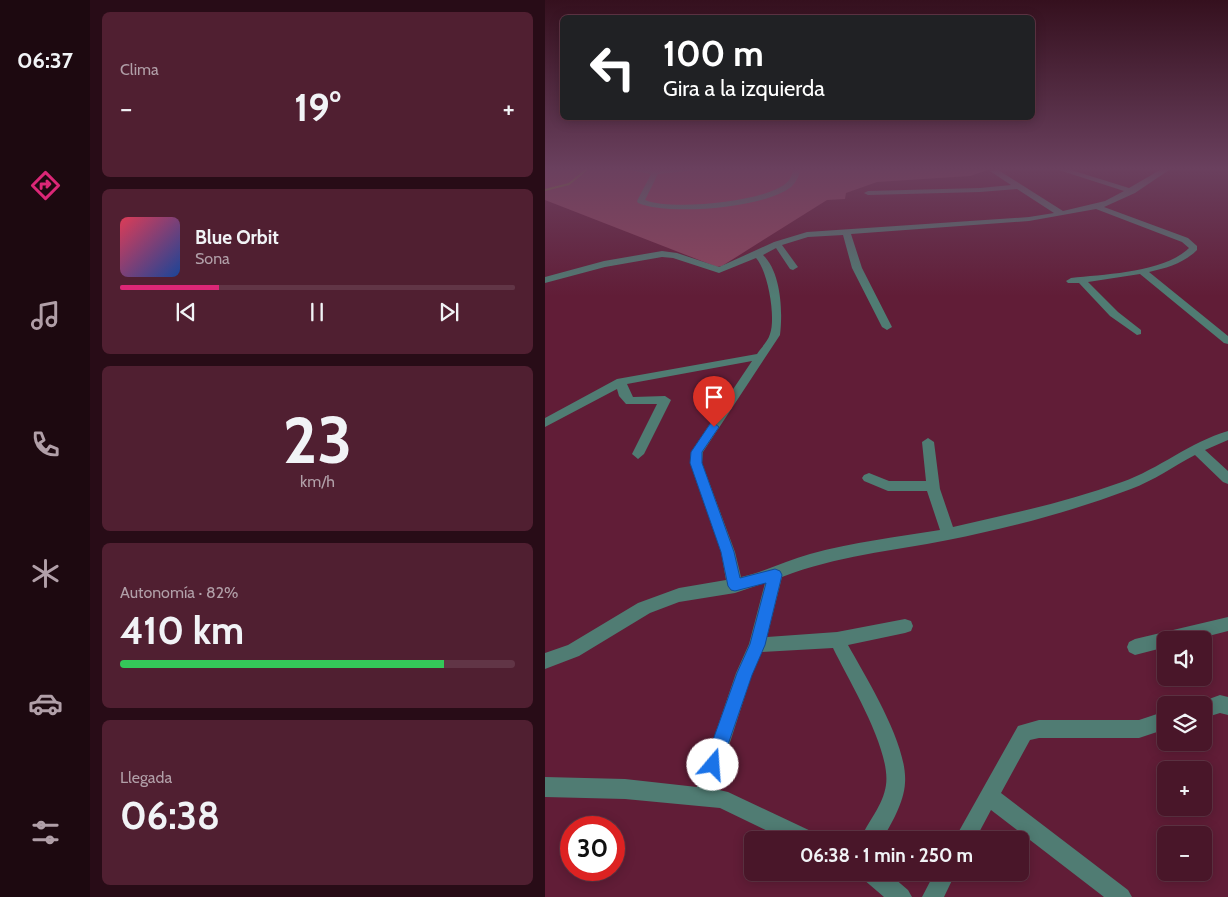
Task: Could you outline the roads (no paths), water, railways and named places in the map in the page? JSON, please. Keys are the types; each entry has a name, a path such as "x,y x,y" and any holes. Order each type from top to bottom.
{"street":[{"path":"545,280 605,264 655,255 674,255 719,270 777,244 807,235 1029,219 1073,212"},
{"path":"1110,212 1193,245 1193,251 1186,255 1143,271 1116,277 1076,281 1137,332"},
{"path":"846,231 857,268 887,327"},
{"path":"777,244 793,267"},
{"path":"735,586 727,552 696,463 697,452 775,335 777,320 768,270 763,260 757,254"},
{"path":"1143,271 1228,341"},
{"path":"545,423 621,382 739,359 762,357"},
{"path":"621,382 625,396 630,400 665,400 638,454"},
{"path":"545,661 573,651 604,634 644,608 679,595 735,586 775,575 810,560 848,551 949,534 1037,513 1128,485 1196,448 1228,435"},
{"path":"928,442 931,486 937,509 949,534"},
{"path":"1196,448 1228,479"},
{"path":"869,478 889,486 931,486"},
{"path":"703,796 744,673 757,645 775,575"},
{"path":"1135,647 1228,624"},
{"path":"757,645 837,640 905,626"},
{"path":"837,640 875,718 896,772 896,784 889,804 875,831"},
{"path":"1212,706 1220,704 1228,706"},
{"path":"969,831 1024,732 1039,729 1139,729 1157,723"},
{"path":"545,787 625,789 721,799 789,831"},
{"path":"989,795 1121,897"},
{"path":"881,881 901,897"},
{"path":"933,897 941,881"}]}
